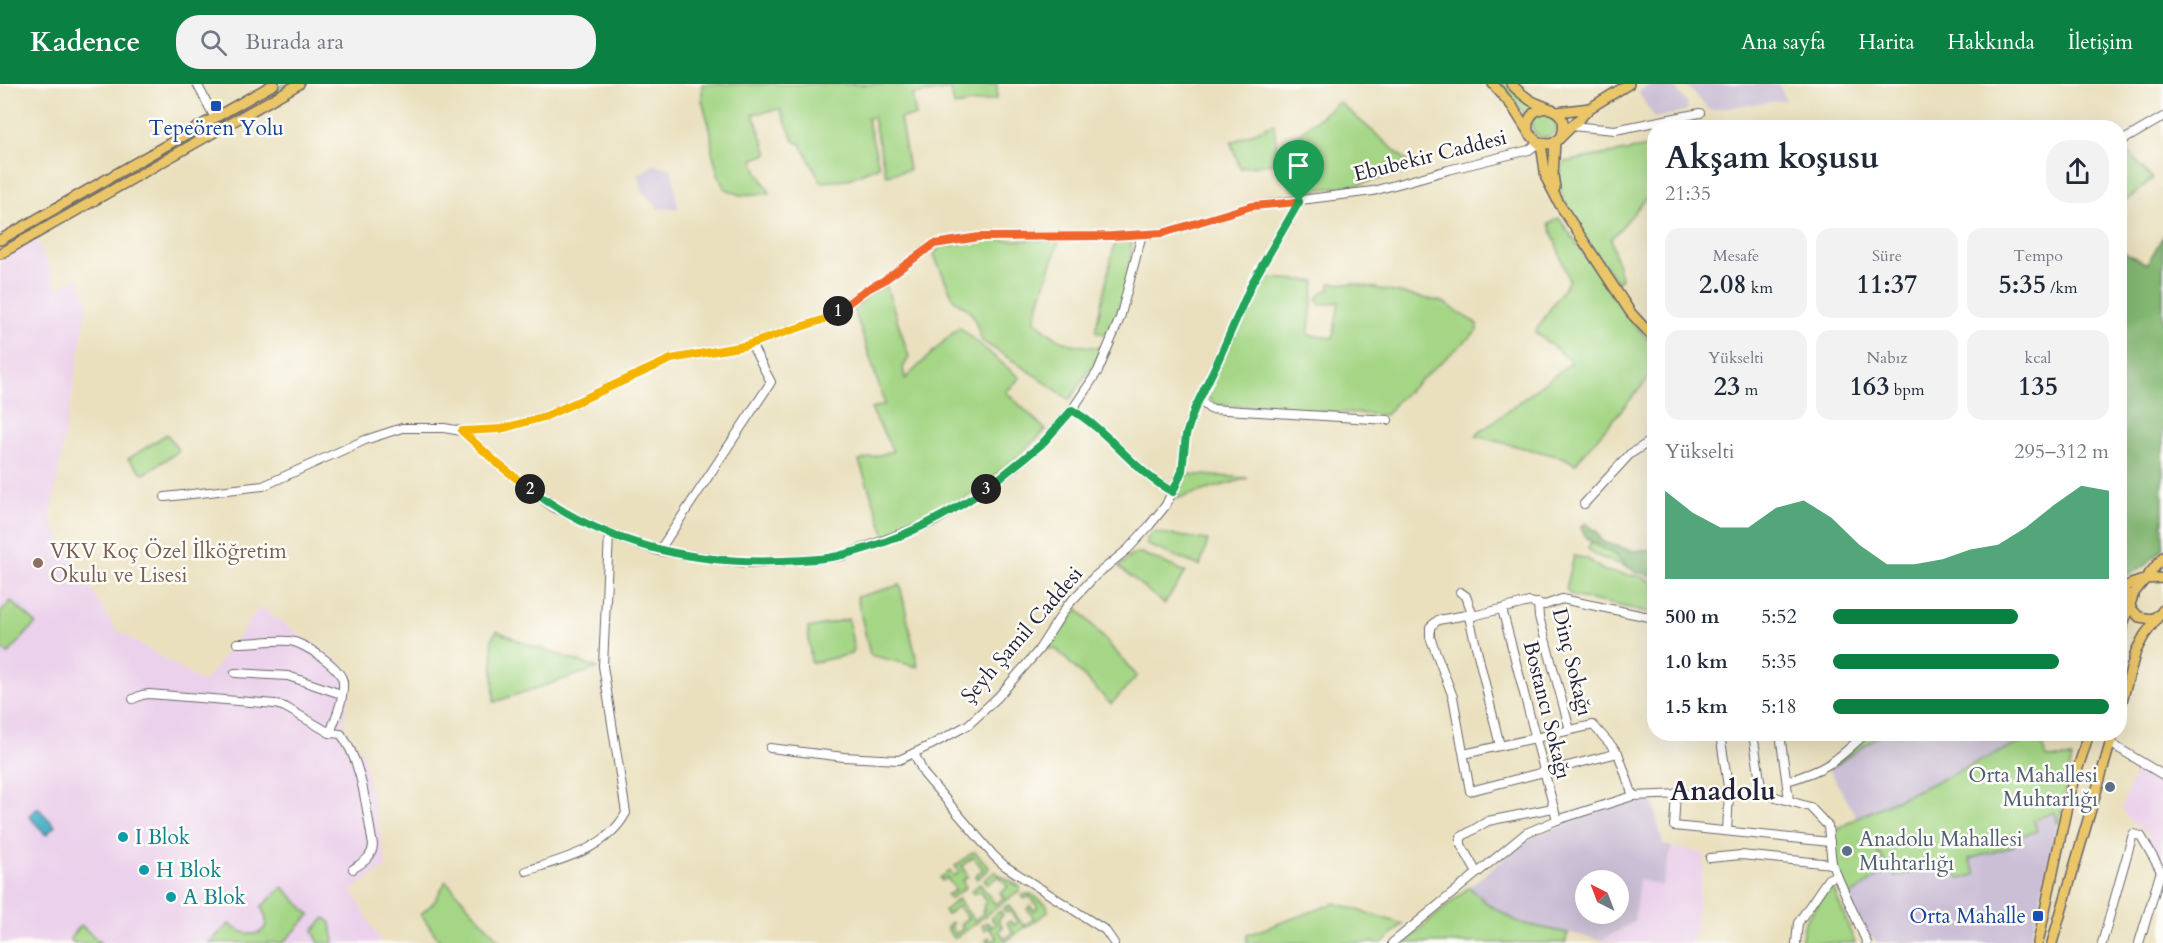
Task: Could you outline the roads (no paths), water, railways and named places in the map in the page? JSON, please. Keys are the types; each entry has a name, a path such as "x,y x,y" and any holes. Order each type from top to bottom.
{"main road":[{"path":"0,240 274,84"},
{"path":"0,254 299,84"},
{"path":"1493,84 1512,106 1530,138 1539,144 1557,141 1590,108 1629,84"},
{"path":"1511,84 1532,101 1555,111 1561,117 1564,128 1557,141 1553,181 1560,205"},
{"path":"1528,132 1528,121 1535,111 1540,109 1555,111 1590,108"},
{"path":"1539,144 1546,178 1560,205 1631,313 1647,329"},
{"path":"2128,605 2142,581 2163,557"},
{"path":"2127,586 2151,578 2162,580"},
{"path":"2127,592 2129,599 2127,608"},
{"path":"2128,605 2134,613 2145,620 2152,619 2162,611"},
{"path":"2127,683 2136,651 2162,611"},
{"path":"2038,943 2072,784 2087,741"},
{"path":"2052,943 2111,741"}],"street":[{"path":"197,84 214,118"},
{"path":"1666,120 1701,113"},
{"path":"2127,138 2163,117"},
{"path":"1571,126 1615,130 1647,124"},
{"name":"Ebubekir Caddesi","path":"165,497 263,486 341,450 402,428 444,428 462,431 501,429 544,417 671,359 751,344 825,319 934,244 979,237 1163,233 1252,206 1299,202 1373,191 1529,150 1539,144"},
{"name":"Şeyh Şamil Caddesi","path":"770,748 844,757 899,760 968,724 998,697 1038,651 1067,606 1095,576 1128,549 1164,509 1182,471 1187,430 1199,400 1252,283 1299,202"},
{"path":"462,431 498,464 553,507 609,534 659,551 747,563 816,560 842,556 926,525 965,503 1018,465 1042,444 1072,410 1098,371 1120,318 1142,234"},
{"path":"659,551 771,382 751,344"},
{"path":"1199,400 1210,409 1388,420"},
{"path":"1072,410 1119,448 1156,484 1173,492"},
{"path":"1584,504 1630,454 1647,443"},
{"path":"526,871 583,851 610,835 626,813 603,666 609,534"},
{"path":"1460,592 1466,596 1500,746"},
{"path":"1618,753 1470,790 1453,697 1430,637 1430,627 1438,620 1467,615 1471,617 1530,602 1545,605 1562,599 1647,617"},
{"name":"Dinç Sokağı","path":"1538,603 1539,617 1570,730"},
{"name":"Bostancı Sokağı","path":"1502,609 1557,820"},
{"path":"237,644 286,641 297,643 337,669 342,681 341,694 330,732"},
{"path":"235,673 288,676 341,694"},
{"path":"133,699 149,694 275,704 289,709 330,732 341,734 351,752 359,775 373,845 368,858 354,869"},
{"path":"1464,754 1593,725 1618,753 1633,796"},
{"path":"1721,741 1730,793 1727,831"},
{"path":"1754,741 1762,793"},
{"path":"1781,741 1789,800"},
{"path":"1786,781 1822,769 1837,760 1857,741"},
{"path":"2116,741 2163,775"},
{"path":"914,753 924,774 994,856 1005,866 1105,930 1114,943"},
{"path":"1676,793 1674,826 1830,842"},
{"path":"1392,943 1526,833 1557,820 1633,796 1676,793 1762,793 1810,807 1828,826 1832,864 1867,943"},
{"path":"1477,873 1461,845 1461,837 1488,821 1553,808"},
{"path":"2102,943 2133,834 2141,836 2162,871 2139,943"},
{"path":"1710,858 1741,855 1832,864"},
{"path":"1796,943 1798,923 1828,879 1837,875"}],"water":[{"path":"38,808 55,826 46,835 29,816"}],"place":[{"name":"Tepeören Yolu","path":"216,106"},
{"name":"VKV Koç Özel İlköğretim Okulu ve Lisesi","path":"38,563"},
{"name":"Orta Mahallesi Muhtarlığı","path":"2110,787"},
{"name":"I Blok","path":"123,837"},
{"name":"Anadolu Mahallesi Muhtarlığı","path":"1847,851"},
{"name":"H Blok","path":"144,870"},
{"name":"A Blok","path":"171,897"},
{"name":"Orta Mahalle","path":"2038,916"}],"district":[{"name":"Anadolu","path":"1723,791"}]}
